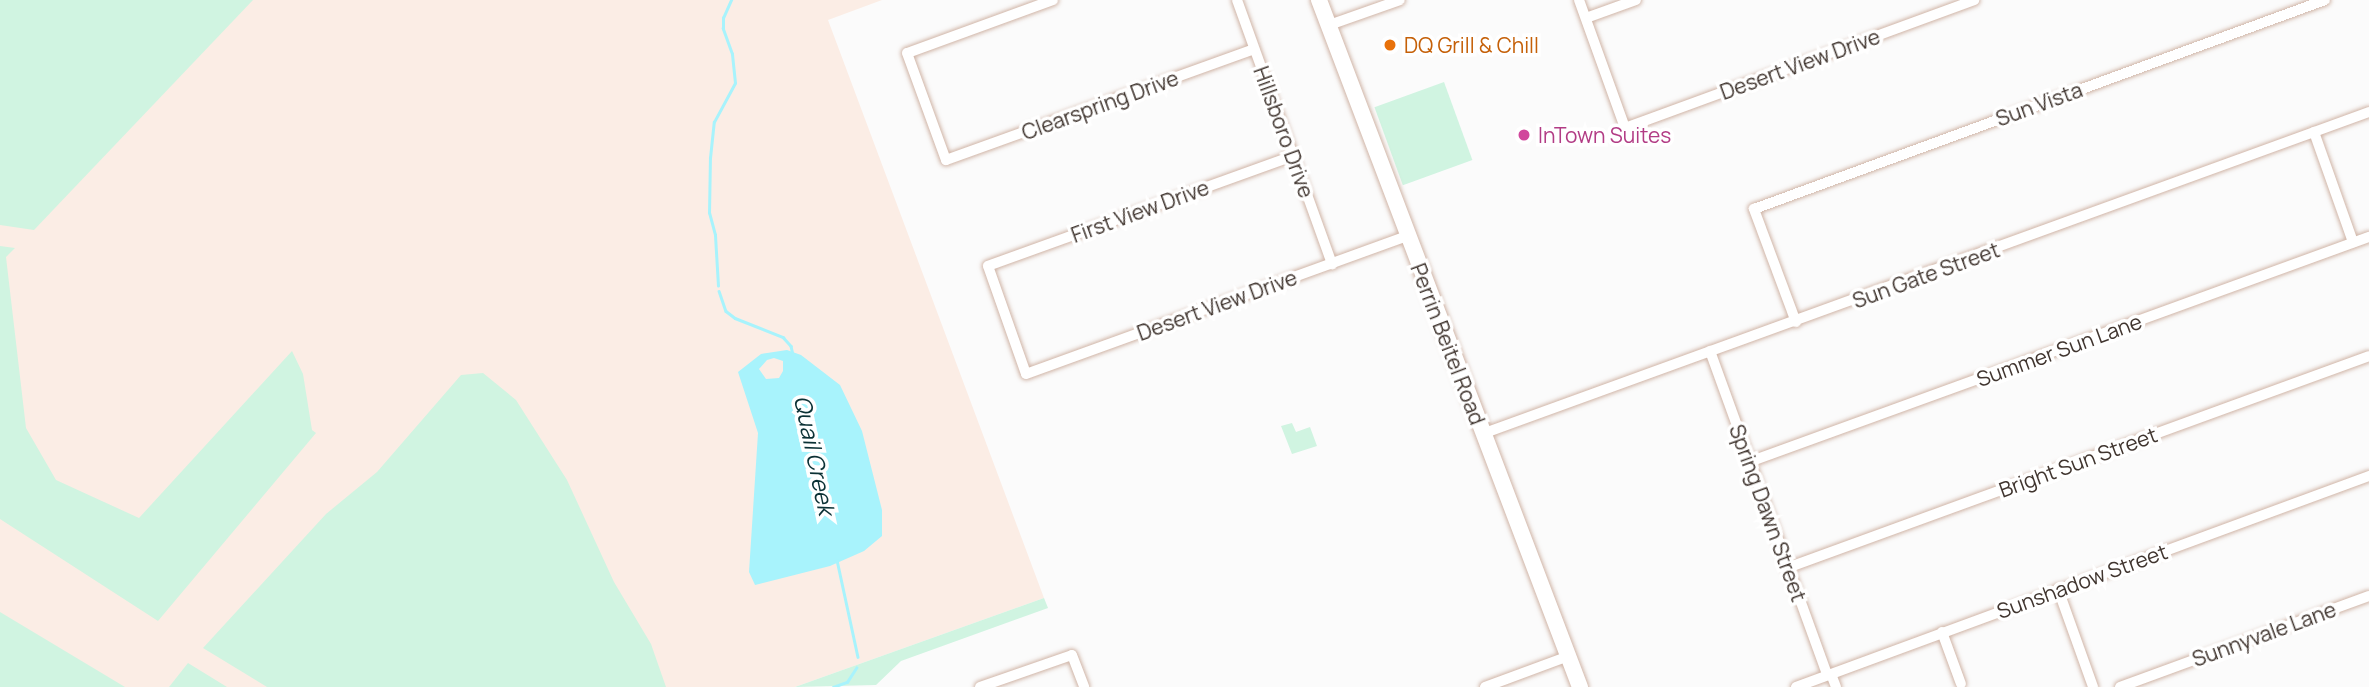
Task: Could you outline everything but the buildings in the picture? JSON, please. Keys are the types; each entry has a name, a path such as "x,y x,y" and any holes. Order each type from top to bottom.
{"main road":[{"name":"Perrin Beitel Road","path":"1319,0 1580,687"}],"street":[{"name":"Clearspring Drive","path":"1053,0 907,52 946,160 1254,49"},
{"name":"Hillsboro Drive","path":"1237,0 1332,264"},
{"path":"1329,25 1400,0"},
{"path":"1579,0 1586,18 1636,0"},
{"name":"Desert View Drive","path":"1586,18 1625,128 1974,0"},
{"name":"Sun Vista","path":"1796,322 1754,208 2325,0"},
{"name":"Sun Gate Street","path":"1482,434 2369,112"},
{"path":"2314,132 2353,242"},
{"name":"First View Drive","path":"1026,374 988,266 1293,156"},
{"name":"Desert View Drive","path":"1026,374 1408,236"},
{"name":"Summer Sun Lane","path":"1749,463 2369,237"},
{"name":"Spring Dawn Street","path":"1710,351 1787,568 1836,687"},
{"name":"Bright Sun Street","path":"1787,568 2369,356"},
{"name":"Sunshadow Street","path":"1796,687 2369,476"},
{"path":"2057,589 2093,687"},
{"name":"Sunnyvale Lane","path":"2120,687 2369,596"},
{"path":"1942,632 1961,684"},
{"path":"980,687 1072,655 1084,687"},
{"path":"1485,687 1569,656"}],"shaded area":[{"path":"0,0 882,0 828,20 1044,598 795,687 0,687"}],"green space":[{"path":"0,0 253,0 34,230 0,225"},
{"path":"1444,82 1472,160 1403,185 1374,107"},
{"path":"0,246 15,248 6,257 26,428 56,480 139,518 292,351 303,374 312,430 316,433 158,621 0,519"},
{"path":"483,373 516,400 567,480 614,582 651,644 666,687 267,687 203,648 326,514 377,472 461,375"},
{"path":"1292,423 1296,432 1310,427 1317,446 1292,454 1281,426"},
{"path":"1044,598 1048,608 901,661 876,685 795,687"},
{"path":"0,612 125,687 0,687"},
{"path":"188,663 227,687 169,687"}],"water":[{"path":"787,350 801,355 840,385 862,431 882,510 882,536 864,551 830,566 755,585 749,572 758,433 738,372 761,354","holes":["774,358 783,361 783,371 779,378 766,379 759,369 767,360"]}],"waterway":[{"name":"Quail Creek","path":"718,286 715,235 709,213 710,158 714,122 735,83 732,54 723,29 723,18 731,0"},
{"name":"Quail Creek","path":"719,291 726,311 735,318 783,337 791,346 793,355"},
{"name":"Quail Creek","path":"837,560 858,657"},
{"name":"Quail Creek","path":"833,687 847,682 856,668"}],"place":[{"name":"DQ Grill & Chill","path":"1390,45"},
{"name":"InTown Suites","path":"1524,135"}]}
